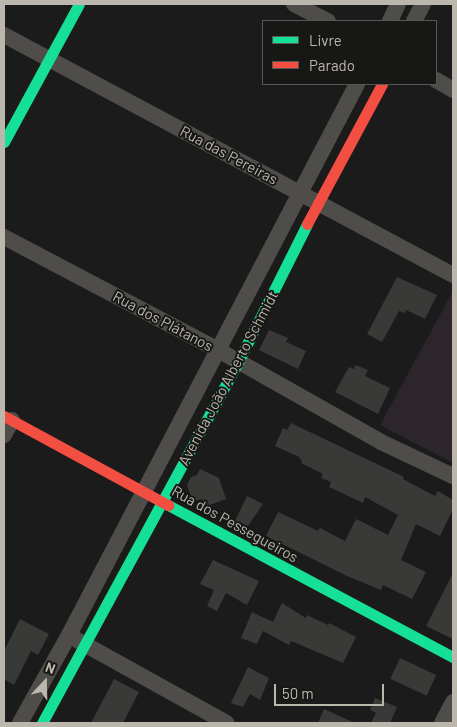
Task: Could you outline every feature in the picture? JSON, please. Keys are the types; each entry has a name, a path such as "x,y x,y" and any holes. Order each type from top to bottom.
{"street":[{"path":"4,142 79,4"},
{"path":"294,4 326,20"},
{"path":"390,20 398,4"},
{"path":"415,20 423,4"},
{"name":"Rua das Pereiras","path":"4,35 453,275"},
{"path":"437,81 453,90"},
{"name":"Avenida João Alberto Schmidt","path":"20,723 69,635 357,85"},
{"name":"Avenida João Alberto Schmidt","path":"42,723 238,362 318,202 381,85"},
{"name":"Rua dos Plátanos","path":"4,237 218,350 381,442 453,476"},
{"path":"4,436 8,418"},
{"name":"Rua dos Pessegueiros","path":"8,418 143,493 453,657"},
{"path":"69,635 227,723"},
{"path":"442,723 453,702"}],"shaded area":[{"path":"453,291 453,463 380,425"}],"building":[{"path":"397,277 437,295 425,319 406,310 405,313 399,311 382,342 367,334"},
{"path":"269,330 288,338 286,342 306,351 298,369 259,350"},
{"path":"355,365 368,370 365,376 390,388 378,414 335,392 349,367 354,369"},
{"path":"291,423 404,477 403,479 435,496 438,491 453,500 453,509 440,536 416,524 401,560 426,572 412,599 383,585 381,590 347,576 266,536 278,512 318,531 320,528 345,541 356,519 388,535 398,515 365,497 363,503 329,487 331,482 321,478 323,474 301,463 302,461 299,457 275,446 283,428 287,430"},
{"path":"200,469 219,478 226,499 204,507 202,499 193,501 187,485 191,477 197,475"},
{"path":"247,496 263,504 248,526 235,521"},
{"path":"213,560 259,581 247,605 226,593 217,611 207,606 214,590 200,584"},
{"path":"453,573 453,639 426,626"},
{"path":"282,603 306,618 307,615 328,625 329,623 356,637 343,663 291,641 289,645 263,631 257,644 241,638 252,612 273,622"},
{"path":"20,619 49,634 38,655 31,651 14,685 4,679 4,651"},
{"path":"400,658 436,675 427,696 390,679"},
{"path":"248,667 269,678 260,700 250,694 243,707 231,703"},
{"path":"114,679 139,692 123,723 91,723"},
{"path":"375,698 397,707 390,723 371,723 376,713 370,710"},
{"path":"324,709 355,723 318,723"}],"traffic: fast":[{"path":"4,142 79,4"},
{"path":"42,723 238,362 307,224"},
{"path":"168,505 453,657"}],"traffic: jam":[{"path":"307,224 381,85"},
{"path":"4,416 168,505"}]}
